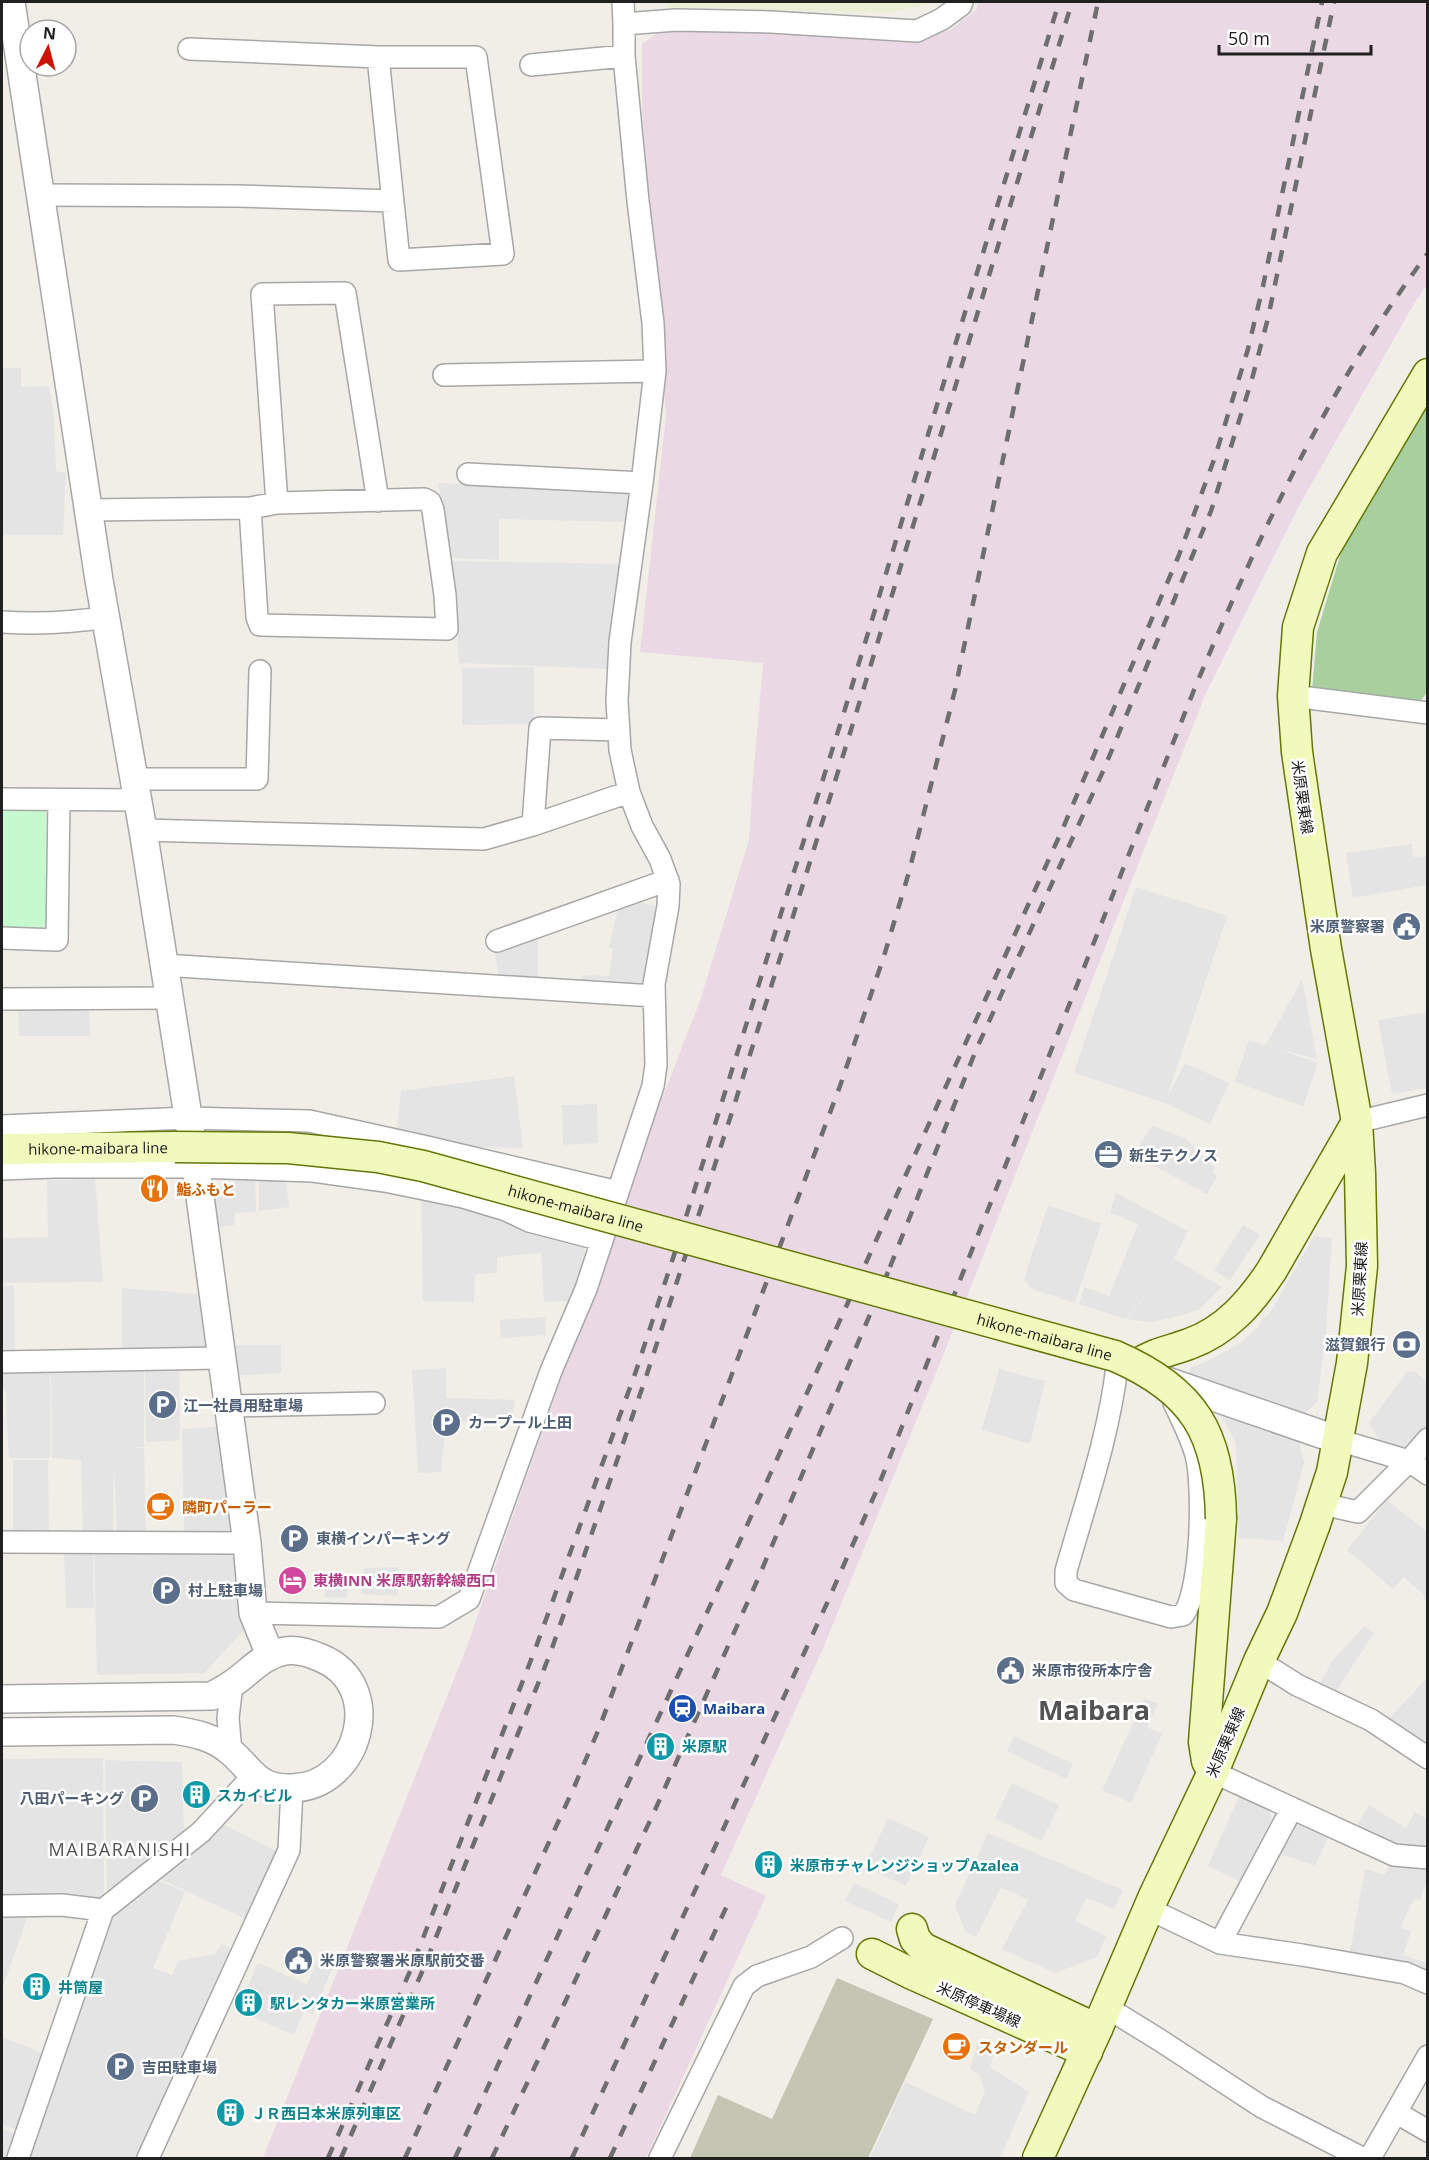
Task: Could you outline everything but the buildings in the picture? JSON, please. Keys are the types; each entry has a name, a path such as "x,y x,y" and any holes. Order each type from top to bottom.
{"main road":[{"name":"米原栗東線","path":"1038,2158 1213,1772 1259,1661 1282,1613 1332,1472 1352,1363 1362,1266 1357,1122 1324,938 1297,752 1293,696 1298,627 1322,554 1428,374"},
{"path":"1139,1370 1155,1354 1192,1343 1226,1324 1258,1292 1357,1122"},
{"name":"hikone-maibara line","path":"2,1149 185,1157 288,1148 378,1158 423,1166 1093,1348 1139,1370 1176,1392 1203,1426 1218,1469 1221,1519 1204,1742 1207,1761 1213,1772"},
{"name":"米原停車場線","path":"912,1929 915,1939 922,1948 1097,2029"},
{"name":"米原停車場線","path":"872,1954 912,1974 1097,2029"}],"street":[{"path":"10,2 99,580 143,830 188,1118 185,1157 220,1358 247,1543 253,1613 266,1645 275,1654"},
{"path":"253,1613 439,1617 469,1599 551,1371 586,1289 653,1086 656,1065 654,996 668,906 668,880 629,792 620,750 617,701 620,642 656,371 653,323 624,56 623,2"},
{"path":"624,24 676,20 771,22 917,31 942,19 962,2"},
{"path":"189,49 378,57 476,57 503,254 399,261 378,57"},
{"path":"531,65 624,56"},
{"path":"41,195 237,196 393,201"},
{"path":"277,503 262,294 345,293 378,501"},
{"path":"444,375 656,371"},
{"path":"468,474 642,483"},
{"path":"88,510 250,508 277,503 424,499 430,502 433,510 445,595 447,629 260,625 257,617 250,508"},
{"path":"2,622 62,623 107,617"},
{"path":"2,799 59,800 135,790 257,779 260,671"},
{"path":"1293,696 1428,712"},
{"path":"533,825 540,728 619,730"},
{"path":"143,830 484,839 629,792"},
{"path":"2,938 57,940 59,800"},
{"path":"497,940 668,880"},
{"path":"163,965 654,996"},
{"path":"2,999 168,998"},
{"path":"1357,1122 1428,1105"},
{"path":"2,1126 188,1118 309,1122 618,1192"},
{"path":"2,1169 185,1157 313,1171 385,1181 469,1199 506,1210 529,1221 602,1240"},
{"path":"1006,1331 1139,1370 1338,1440 1409,1461 1428,1474"},
{"path":"2,1362 220,1358"},
{"path":"1139,1370 1196,1454 1202,1507 1192,1597 1182,1615 1171,1617 1074,1590 1066,1583 1066,1571 1114,1396 1139,1370"},
{"path":"227,1406 374,1402"},
{"path":"1322,1504 1358,1512 1409,1461 1428,1438"},
{"path":"2,1542 247,1543"},
{"path":"2,1699 212,1696 232,1684 252,1666 267,1657 287,1651 309,1653 326,1660 339,1669 351,1682 358,1698 359,1716 351,1752 340,1766 315,1783 292,1788 269,1785 253,1776 231,1752 200,1734 172,1730 2,1732"},
{"path":"1259,1661 1297,1685 1371,1720 1428,1758"},
{"path":"231,1752 228,1718 232,1684"},
{"path":"1213,1772 1394,1855 1428,1858"},
{"path":"18,2158 104,1910 201,1832 253,1776"},
{"path":"148,2158 289,1850 292,1788"},
{"path":"1220,1942 1292,1808"},
{"path":"2,1906 62,1905 104,1910"},
{"path":"1149,1909 1220,1942 1302,1954 1405,1974 1428,1983"},
{"path":"660,2158 744,1986 757,1976 811,1957 842,1938"},
{"path":"1097,2029 1158,2039 1262,2107 1362,2158"},
{"path":"1370,2158 1428,2056"},
{"path":"1397,2113 1428,2131"}],"shaded area":[{"path":"665,2 930,2 890,13 668,7"},
{"path":"978,2 1427,2 1427,285 1415,302 1299,506 1206,693 960,1314 824,1646 721,1875 766,1896 646,2158 263,2158 466,1649 636,1165 700,1001 749,840 763,663 640,652 666,416 642,108 642,44 672,23 921,37 950,30 977,9"},
{"path":"2,368 21,368 21,387 49,386 54,416 56,471 66,473 63,535 2,535"},
{"path":"438,483 630,492 628,522 499,519 499,560 453,558"},
{"path":"452,561 624,564 607,669 459,663"},
{"path":"534,667 534,724 462,725 462,668"},
{"path":"1412,844 1413,857 1427,856 1427,885 1353,898 1346,853"},
{"path":"1136,887 1227,916 1167,1097 1185,1063 1229,1083 1210,1124 1165,1103 1074,1073"},
{"path":"642,900 642,903 666,908 645,992 581,989 582,975 609,976 613,949 609,948 618,908"},
{"path":"538,934 538,985 500,984 494,948"},
{"path":"1302,979 1317,1059 1277,1049 1318,1063 1303,1106 1235,1082 1249,1040 1266,1045"},
{"path":"89,1004 90,1036 19,1036 18,1005"},
{"path":"1427,1012 1427,1088 1392,1094 1378,1020"},
{"path":"514,1076 523,1148 474,1147 397,1130 401,1091"},
{"path":"597,1104 598,1143 563,1145 562,1105"},
{"path":"1152,1126 1185,1138 1215,1168 1212,1172 1217,1176 1207,1194 1133,1155"},
{"path":"255,1172 256,1212 235,1213 234,1225 210,1229 205,1189 234,1186 236,1173"},
{"path":"259,1174 285,1174 289,1207 259,1211"},
{"path":"95,1179 103,1282 2,1283 2,1238 48,1237 47,1180"},
{"path":"1116,1193 1188,1231 1174,1259 1222,1287 1198,1310 1150,1322 1127,1319 1167,1267 1126,1319 1079,1304 1084,1287 1109,1296 1138,1224 1110,1213"},
{"path":"421,1194 583,1245 586,1263 572,1301 544,1302 541,1253 497,1257 497,1273 475,1274 474,1302 423,1301"},
{"path":"1048,1205 1101,1224 1075,1303 1031,1289 1024,1279"},
{"path":"1243,1225 1260,1235 1230,1280 1214,1270"},
{"path":"1314,1236 1332,1238 1326,1332 1317,1402 1301,1417 1188,1380 1190,1367 1208,1361 1239,1344 1258,1327 1262,1319 1270,1313"},
{"path":"2,1286 14,1286 15,1354 2,1354"},
{"path":"122,1288 199,1294 208,1345 200,1353 122,1351"},
{"path":"545,1317 546,1335 501,1338 500,1320"},
{"path":"231,1345 281,1345 281,1373 234,1376"},
{"name":"江一社員用駐車場","path":"179,1368 180,1440 146,1442 145,1370"},
{"name":"カープール上田","path":"446,1368 446,1398 515,1400 512,1420 446,1423 441,1472 418,1473 412,1370"},
{"path":"999,1369 1045,1381 1030,1444 982,1430"},
{"path":"144,1370 144,1447 128,1448 144,1448 146,1535 117,1535 114,1461 113,1535 83,1535 81,1460 52,1458 51,1371"},
{"path":"2,1371 50,1372 50,1458 9,1458"},
{"path":"1414,1371 1427,1382 1427,1426 1410,1449 1380,1442 1369,1423 1407,1372"},
{"path":"1220,1413 1298,1436 1304,1463 1283,1541 1239,1538 1236,1444"},
{"path":"219,1427 232,1529 227,1536 184,1535 182,1429"},
{"path":"13,1460 48,1460 49,1534 13,1534"},
{"path":"1387,1500 1427,1532 1427,1604 1423,1594 1404,1577 1393,1589 1347,1550"},
{"name":"村上駐車場","path":"234,1551 246,1628 204,1673 97,1675 94,1552"},
{"path":"64,1554 93,1554 94,1608 66,1608"},
{"path":"399,1567 398,1596 361,1594 364,1568"},
{"path":"325,1573 349,1573 347,1598 325,1597"},
{"path":"1364,1626 1374,1633 1332,1697 1317,1689 1333,1660"},
{"path":"1427,1678 1427,1755 1389,1719"},
{"path":"1145,1698 1158,1704 1147,1727 1162,1734 1131,1803 1102,1790"},
{"path":"1014,1736 1073,1764 1066,1779 1007,1751"},
{"path":"103,1758 104,1898 2,1899 2,1759"},
{"name":"八田パーキング","path":"105,1760 182,1762 184,1834 107,1896"},
{"path":"1012,1783 1059,1805 1042,1841 995,1818"},
{"path":"1240,1794 1266,1806 1272,1818 1241,1882 1208,1866"},
{"path":"1369,1805 1406,1828 1415,1812 1427,1819 1427,1849 1397,1843 1393,1849 1356,1826"},
{"path":"888,1818 929,1837 906,1886 865,1867"},
{"path":"1302,1820 1330,1834 1315,1866 1272,1851 1289,1823"},
{"path":"223,1824 276,1851 248,1920 160,1879"},
{"path":"988,1833 1123,1890 1114,1909 1086,1898 1075,1921 1106,1936 1097,1957 1055,1973 1002,1949 1028,1900 1001,1887 976,1937 965,1931 955,1905"},
{"path":"1390,1862 1427,1870 1427,1881 1420,1900 1414,1899 1400,1927 1411,1931 1403,1955 1427,1963 1427,1979 1349,1958 1365,1869 1385,1875"},
{"name":"吉田駐車場","path":"157,1880 185,1892 153,1968 172,1975 178,1961 215,1954 222,1944 234,1950 139,2158 29,2158 115,1914"},
{"path":"854,1883 899,1904 891,1922 845,1901"},
{"path":"2,1914 28,1915 2,1990"},
{"path":"322,1950 337,1956 313,2015 304,2011 294,2035 254,2018 262,1999 246,1991 258,1963 307,1984"},
{"path":"837,1978 933,2019 868,2158 690,2158 718,2095 772,2119"},
{"path":"2,2037 47,2055 18,2130 2,2125"},
{"path":"978,2042 996,2048 990,2067 1029,2092 1000,2158 870,2158 905,2082 975,2115 985,2091 980,2076 970,2069"},
{"path":"2,2129 16,2134 8,2158 2,2158"}],"green space":[{"path":"1427,392 1427,692 1420,702 1312,691 1317,632 1346,536"},
{"path":"2,807 46,808 47,923 39,932 2,930"}],"railway":[{"path":"328,2158 411,1969 536,1647 636,1371 845,709 1059,2"},
{"path":"341,2158 422,1972 550,1654 646,1377 734,1106 855,717 1072,2"},
{"path":"405,2158 600,1726 840,1086 884,956 909,872 955,690 1098,2"},
{"path":"455,2158 734,1554 1063,828 1179,555 1215,457 1248,349 1322,2"},
{"path":"890,1267 976,1050 1104,769 1211,511 1252,379 1268,318 1334,2"},
{"path":"572,2158 828,1601 878,1487 1218,633 1270,520 1327,410 1358,356 1428,253"},
{"path":"492,2158 655,1810 757,1581 888,1272"},
{"path":"610,2158 731,1897"}],"place":[{"name":"米原警察署","path":"1406,926"},
{"name":"新生テクノス","path":"1108,1155"},
{"name":"鮨ふもと","path":"155,1189"},
{"name":"滋賀銀行","path":"1406,1344"},
{"name":"江一社員用駐車場","path":"162,1405"},
{"name":"カープール上田","path":"447,1422"},
{"name":"隣町パーラー","path":"161,1507"},
{"name":"東横インパーキング","path":"295,1538"},
{"name":"東横INN 米原駅新幹線西口","path":"292,1580"},
{"name":"村上駐車場","path":"167,1590"},
{"name":"米原市役所本庁舎","path":"1011,1670"},
{"name":"Maibara","path":"682,1708"},
{"name":"米原駅","path":"661,1746"},
{"name":"スカイビル","path":"196,1795"},
{"name":"八田パーキング","path":"145,1798"},
{"name":"米原市チャレンジショップAzalea","path":"769,1865"},
{"name":"米原警察署米原駅前交番","path":"299,1960"},
{"name":"井筒屋","path":"37,1987"},
{"name":"駅レンタカー米原営業所","path":"249,2003"},
{"name":"スタンダール","path":"957,2047"},
{"name":"吉田駐車場","path":"121,2067"},
{"name":"ＪＲ西日本米原列車区","path":"230,2113"}],"district":[{"name":"Maibara","path":"1094,1709"},
{"name":"MAIBARANISHI","path":"120,1849"}]}
